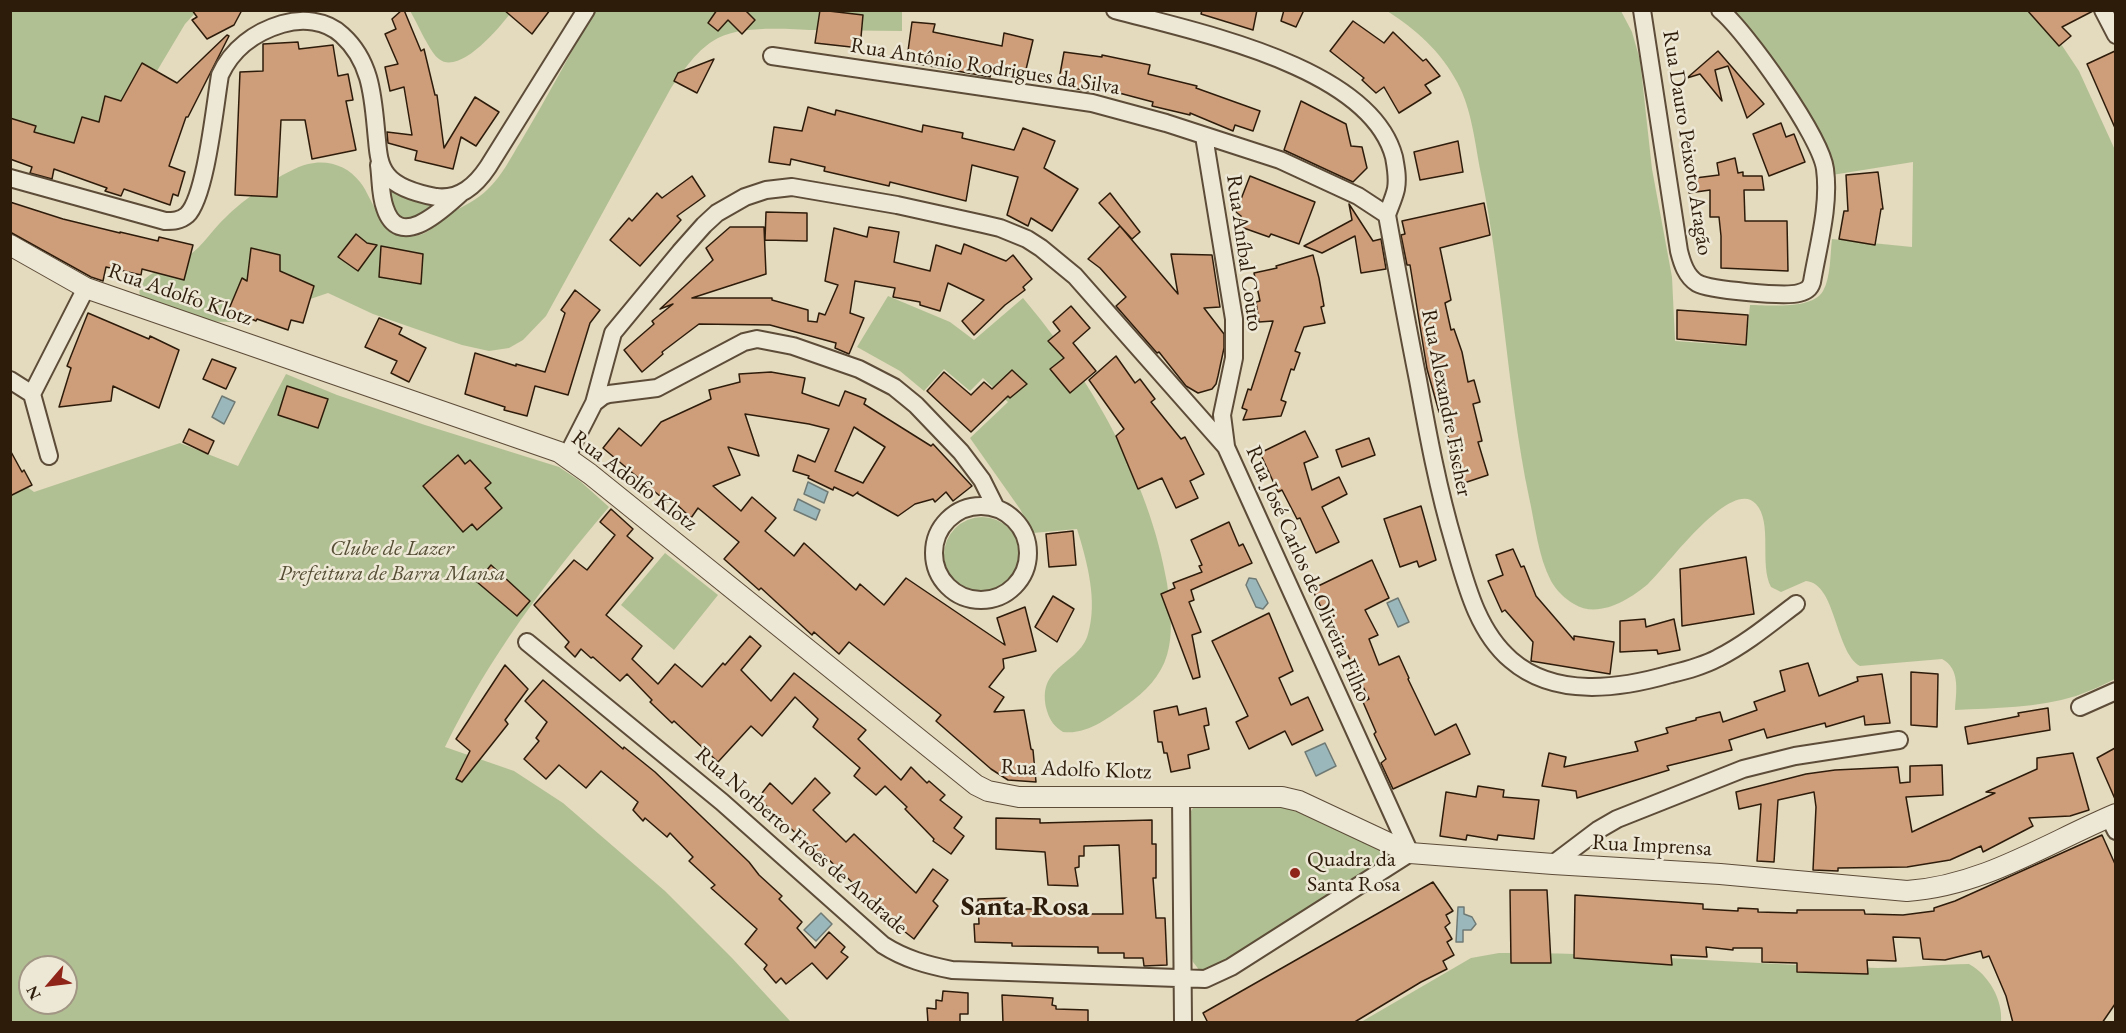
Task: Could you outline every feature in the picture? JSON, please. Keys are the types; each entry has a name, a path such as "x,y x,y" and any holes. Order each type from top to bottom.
{"street":[{"path":"10,178 165,221 180,220 192,209 201,190 220,75 225,65 238,48 255,36 281,24 298,21 313,22 330,26 347,40 361,57 371,85 384,206 389,219 397,226 407,227 419,224 461,194 488,167 586,10"},
{"name":"Rua Alexandre Fischer","path":"1115,10 1266,53 1331,86 1363,106 1384,133 1392,150 1396,168 1396,188 1387,214 1434,466 1466,586 1475,611 1495,643 1510,660 1546,681 1595,687 1623,685 1671,674 1718,658 1796,604"},
{"name":"Rua Dauro Peixoto Aragão","path":"1642,10 1678,251 1685,269 1696,282 1709,287 1780,294 1799,293 1807,290 1812,282 1825,205 1824,160 1794,105 1748,40 1720,10"},
{"path":"2103,10 2115,35"},
{"name":"Rua Antônio Rodrigues da Silva","path":"772,56 1070,99 1166,123 1280,160 1358,196 1387,214"},
{"name":"Rua Aníbal Couto","path":"1204,136 1234,319 1234,358 1222,415 1226,447"},
{"path":"378,150 386,174 400,185 436,196 461,194"},
{"name":"Rua José Carlos de Oliveira Filho","path":"567,456 594,403 611,338 617,327 704,225 717,213 745,197 766,190 792,187 897,205 1013,233 1041,248 1075,276 1226,447 1410,853"},
{"name":"Rua Adolfo Klotz","path":"10,245 86,288 550,447 567,456 976,785 988,791 1019,797 1181,798"},
{"path":"32,394 86,288"},
{"path":"594,403 606,395 657,388 744,342 757,339 793,346 859,369 884,380 904,394 967,459 982,480 996,508 1004,511 1016,522 1025,536 1028,552 1026,568 1013,588 999,597 983,601 966,598 950,589 938,574 933,556 936,538 945,521 960,510 978,506 996,508"},
{"path":"604,364 604,375 608,383 617,391 628,393"},
{"path":"10,380 32,394 49,456"},
{"name":"Rua Norberto Fróes de Andrade","path":"527,642 722,801 883,945 929,965 952,970 1205,979 1231,967 1410,853"},
{"path":"2080,707 2115,691"},
{"path":"1553,864 1598,830 1617,819 1743,769 1795,756 1899,740"},
{"name":"Rua Imprensa","path":"1181,798 1282,797 1299,801 1410,853 1720,874 1892,890 1928,890 1979,877 2113,820"},
{"path":"1181,798 1183,1023"}],"green space":[{"path":"2028,10 2061,44 2079,71 2115,150 2115,679 2076,696 2046,703 1955,710 1955,675 1948,663 1942,659 1860,666 1845,647 1830,605 1824,593 1816,585 1806,581 1781,592 1771,587 1766,567 1764,522 1756,504 1745,499 1731,503 1715,513 1648,584 1632,596 1613,606 1593,609 1583,608 1567,600 1551,581 1537,540 1515,416 1488,214 1466,104 1451,71 1435,51 1418,33 1387,11 1621,11 1632,32 1640,60 1652,169 1672,277 1675,341 1746,346 1750,305 1800,304 1810,301 1823,291 1829,273 1832,239 1912,247 1913,162 1832,175 1726,11"},
{"path":"11,11 197,11 185,24 154,76 78,142 63,145 11,145"},
{"path":"410,11 512,11 479,47 458,61 448,62 435,56"},
{"path":"595,11 902,11 902,31 752,29 728,34 710,43 692,60 671,88 546,316 523,340 509,348 489,351 462,345 373,314 328,293 260,316 231,322 195,321 142,301 139,292 140,285 150,275 193,253 232,211 252,195 288,172 308,164 330,163 350,172 363,186 379,214 402,234 414,236 428,231 446,216 479,196 498,178 531,125"},
{"path":"386,190 439,204 421,218 397,219"},
{"path":"888,296 950,322 974,340 1023,298 1071,361 1093,395 1131,468 1147,506 1159,544 1170,610 1169,646 1157,677 1146,689 1090,728 1063,732 1050,718 1045,696 1047,684 1052,675 1083,645 1091,621 1090,581 1077,529 1033,533 1020,509 970,438 1008,402 983,378 970,391 944,369 924,391 900,371 857,347"},
{"name":"Clube de Lazer Prefeitura de Barra Mansa","path":"286,374 337,395 425,425 559,467 580,481 609,507 541,592 499,652 445,747 514,771 563,803 665,891 732,958 791,1022 11,1022 10,474 34,492 180,443 238,466"},
{"path":"982,517 997,520 1009,528 1017,540 1020,555 1017,570 1009,582 997,590 982,593 967,590 955,582 947,570 944,555 947,540 955,528 967,520"},
{"path":"665,553 718,595 674,650 621,605"},
{"path":"1199,803 1292,805 1390,853 1390,856 1212,971 1200,971 1193,962 1190,951 1189,814"},
{"path":"1499,953 1594,954 1878,968 1969,964 1983,975 1993,989 2000,1005 2001,1022 1361,1022 1471,958"}],"water":[{"path":"222,396 235,402 224,424 212,417"},
{"path":"808,482 828,492 824,503 804,494"},
{"path":"798,499 820,510 816,520 794,510"},
{"path":"1249,578 1256,579 1268,603 1263,609 1256,607 1246,585"},
{"path":"1398,598 1409,622 1398,627 1387,603"},
{"path":"1325,743 1336,766 1316,776 1305,752"},
{"path":"1458,907 1464,907 1464,914 1472,917 1476,924 1471,930 1463,930 1463,942 1456,942"},
{"path":"821,913 832,924 816,941 804,930"}],"building":[{"path":"192,10 242,10 234,25 207,39 192,20 197,17"},
{"path":"404,10 421,51 424,49 435,95 437,95 444,148 475,97 499,112 476,146 461,137 453,169 415,160 417,151 388,143 387,132 412,135 404,87 390,91 385,67 398,64 385,34 396,29 392,19"},
{"path":"504,10 550,10 532,34"},
{"path":"717,10 745,10 755,20 742,34 728,20 718,31 708,23"},
{"path":"820,10 863,15 860,48 815,43"},
{"path":"1202,10 1257,10 1253,30 1201,14"},
{"path":"1284,10 1304,10 1296,27 1281,21"},
{"path":"2027,10 2093,11 2062,27 2071,36 2059,46"},
{"path":"1353,21 1384,43 1393,32 1423,61 1426,59 1440,76 1425,85 1431,93 1399,113 1384,87 1376,93 1362,80 1364,78 1330,51"},
{"path":"912,22 935,24 933,32 1002,46 1004,33 1033,40 1023,82 991,72 990,77 913,63 914,52 908,51"},
{"path":"227,35 229,36 186,117 169,166 185,172 178,196 173,194 170,205 124,189 121,196 105,191 107,188 54,169 52,179 30,173 32,167 10,159 10,118 36,126 34,132 74,143 82,117 99,122 105,96 121,101 142,63 177,83"},
{"path":"298,42 299,49 333,45 338,76 348,74 353,100 346,101 356,150 312,159 305,120 281,120 277,197 235,195 240,72 263,71 263,44"},
{"path":"1718,51 1764,104 1747,118 1728,66 1715,70 1722,101 1700,74 1687,78"},
{"path":"2115,51 2115,128 2087,64"},
{"path":"1064,52 1102,57 1102,55 1150,65 1148,74 1197,86 1196,88 1260,111 1253,131 1235,125 1233,131 1190,113 1190,115 1152,106 1153,102 1089,85 1088,91 1058,85"},
{"path":"714,59 697,93 674,81 678,73"},
{"path":"1301,101 1346,124 1351,146 1362,147 1367,168 1353,182 1284,150"},
{"path":"808,107 835,115 836,110 922,132 923,125 963,133 962,138 1014,150 1023,128 1055,141 1044,168 1078,189 1052,231 1031,218 1028,226 1007,215 1018,177 972,165 966,201 890,182 889,186 824,171 825,167 791,159 790,165 769,162 774,127 802,131"},
{"path":"1781,123 1786,137 1794,134 1805,162 1769,176 1753,134"},
{"path":"1458,141 1463,172 1420,180 1414,152"},
{"path":"1735,158 1738,173 1743,172 1743,176 1762,176 1764,190 1744,190 1745,221 1787,221 1788,271 1721,268 1719,217 1710,217 1710,190 1689,193 1687,179 1719,175 1717,163"},
{"path":"1878,172 1883,209 1881,209 1875,245 1839,239 1844,211 1848,211 1846,175"},
{"path":"692,176 705,196 677,216 681,220 640,266 610,240 629,218 632,221 657,193 662,198"},
{"path":"1250,176 1315,202 1299,244 1238,226 1241,216 1236,212"},
{"path":"1110,193 1140,232 1132,239 1099,203"},
{"path":"10,202 63,219 120,233 158,241 159,237 193,245 184,280 142,269 141,275 106,267 103,281 91,277 10,232"},
{"path":"1484,203 1490,235 1440,248 1451,300 1445,303 1451,330 1454,329 1462,352 1468,382 1474,380 1480,402 1473,404 1482,441 1478,442 1488,475 1461,484 1427,369 1410,265 1407,265 1401,235 1405,234 1402,221"},
{"path":"1349,204 1373,241 1381,239 1386,269 1361,273 1355,236 1322,253 1304,246 1352,220"},
{"path":"766,212 807,213 807,241 765,240"},
{"path":"1120,226 1178,294 1171,254 1212,255 1220,307 1204,308 1224,334 1224,348 1216,384 1212,389 1198,393 1186,386 1159,352 1157,353 1116,306 1126,297 1100,268 1088,259"},
{"path":"730,227 764,227 766,274 692,298 772,298 772,300 808,310 808,321 817,322 819,313 825,315 838,285 825,281 834,228 867,237 869,227 899,232 894,262 930,271 936,245 961,254 964,244 1006,261 1013,255 1032,279 1023,287 1025,290 1005,305 974,335 962,321 984,300 948,283 940,311 920,305 920,302 893,297 895,288 855,281 850,313 864,318 849,354 835,348 836,343 770,325 699,324 662,352 663,354 642,372 624,350 654,324 652,321 673,304 660,309 713,260 706,248"},
{"path":"356,234 367,243 377,245 358,271 338,257"},
{"path":"381,246 423,254 421,284 379,277"},
{"path":"251,248 280,255 280,271 314,286 303,323 291,320 288,330 257,319 256,321 229,309 242,278 247,281"},
{"path":"1313,255 1324,306 1321,307 1325,323 1304,327 1295,351 1300,353 1294,370 1291,369 1281,400 1286,402 1281,416 1243,420 1247,410 1242,408 1248,389 1251,390 1273,321 1259,322 1256,302 1260,301 1254,273 1277,268 1276,266"},
{"path":"575,290 600,310 590,323 568,395 535,386 527,416 504,410 505,407 465,394 475,353 516,366 516,364 545,372 565,313 561,310"},
{"path":"1071,306 1090,328 1073,343 1096,371 1070,393 1050,369 1064,358 1048,341 1060,331 1053,322"},
{"path":"1677,310 1748,315 1746,345 1677,339"},
{"path":"88,313 149,339 150,336 179,350 159,408 113,386 111,401 59,407 71,368 67,366"},
{"path":"379,318 402,328 399,334 426,348 409,382 391,373 397,361 365,347"},
{"path":"1116,356 1135,383 1140,379 1155,399 1151,402 1181,439 1185,437 1204,474 1190,481 1198,498 1176,508 1162,478 1138,489 1116,436 1124,429 1089,380"},
{"path":"212,359 236,368 226,389 203,379"},
{"path":"1012,370 1027,384 1010,398 1008,396 971,432 927,391 944,372 971,395 984,382 992,389"},
{"path":"771,372 805,378 802,393 839,406 845,391 866,399 864,404 931,446 933,444 972,486 953,501 946,492 935,502 933,499 915,504 898,516 858,492 853,496 834,487 833,490 808,478 809,476 793,471 798,455 815,462 829,429 745,414 759,456 728,447 740,475 713,486 741,511 752,497 776,518 765,531 794,556 804,543 856,590 860,584 884,605 906,578 1005,645 997,618 1025,607 1036,651 1003,659 1004,668 989,687 1004,697 994,712 1024,710 1033,750 1036,782 1008,780 991,769 936,721 941,715 849,642 839,654 814,632 812,635 761,588 759,590 724,559 739,542 698,508 691,518 670,498 667,502 603,448 619,428 641,446 661,422 711,399 709,390 740,382 739,374","holes":["854,427 885,447 863,483 835,471"]},
{"path":"287,386 328,399 318,428 278,415"},
{"path":"189,429 214,441 208,454 183,442"},
{"path":"1305,431 1318,457 1304,463 1312,490 1339,477 1347,494 1322,507 1339,542 1316,553 1300,518 1297,519 1282,490 1278,492 1260,453"},
{"path":"1369,438 1375,455 1342,467 1336,450"},
{"path":"10,450 32,485 10,496"},
{"path":"458,455 465,464 470,460 491,483 485,488 502,508 477,530 472,524 463,532 423,486"},
{"path":"1421,506 1436,560 1419,567 1417,561 1400,567 1384,519"},
{"path":"611,509 633,529 627,536 653,558 606,615 642,646 632,659 658,684 675,664 702,687 750,636 761,646 741,670 771,701 794,673 866,730 858,739 901,780 911,767 927,783 929,781 945,795 940,800 962,817 954,828 964,836 951,854 933,841 934,839 905,809 907,807 885,786 876,795 854,776 860,768 813,727 818,719 795,697 762,736 751,726 718,762 650,702 652,700 627,674 620,681 581,649 575,657 565,647 569,642 534,605 574,560 587,570 615,535 600,522"},
{"path":"1229,522 1239,546 1243,544 1252,563 1191,590 1194,600 1189,602 1201,632 1192,635 1200,677 1193,679 1161,594 1175,588 1173,583 1202,572 1199,566 1202,565 1191,540"},
{"path":"1073,531 1076,565 1049,567 1046,534"},
{"path":"1513,549 1521,567 1524,566 1536,596 1574,640 1574,636 1614,642 1610,674 1531,661 1533,642 1505,610 1502,612 1488,581 1503,575 1496,555"},
{"path":"1746,557 1754,614 1682,626 1680,569"},
{"path":"1372,560 1389,598 1365,610 1378,635 1369,639 1379,665 1399,656 1435,735 1456,724 1470,754 1393,789 1381,763 1386,759 1363,702 1369,699 1327,612 1324,613 1312,589"},
{"path":"491,565 530,601 517,616 477,582"},
{"path":"1053,596 1074,609 1057,642 1035,627"},
{"path":"1269,613 1293,671 1279,678 1291,705 1308,697 1323,730 1292,745 1285,731 1249,749 1236,722 1248,716 1212,641"},
{"path":"1645,619 1646,627 1674,619 1680,650 1658,654 1657,650 1620,652 1620,621"},
{"path":"1808,663 1819,696 1858,681 1857,677 1882,674 1890,723 1865,725 1864,716 1826,727 1825,723 1767,738 1764,729 1729,740 1732,750 1667,766 1669,770 1577,798 1576,791 1542,786 1549,753 1566,757 1564,767 1638,751 1635,742 1668,733 1666,728 1696,720 1696,718 1720,712 1723,722 1757,710 1754,702 1785,691 1780,671"},
{"path":"505,665 528,689 505,720 508,724 462,782 456,779 470,751 456,739"},
{"path":"1911,672 1938,674 1937,727 1911,725"},
{"path":"543,680 623,749 624,747 655,772 749,862 759,875 782,896 779,899 802,922 797,928 815,948 829,932 845,947 841,952 848,957 827,979 812,963 786,984 781,978 776,983 764,969 767,965 745,944 757,929 711,888 715,885 689,861 693,857 670,833 667,837 645,818 643,821 633,810 638,802 601,771 586,788 559,765 546,779 524,759 539,741 536,738 547,722 525,701"},
{"path":"1177,706 1179,715 1206,708 1209,725 1204,726 1209,749 1188,755 1190,768 1171,772 1167,753 1164,753 1162,742 1158,742 1154,711"},
{"path":"2048,708 2050,730 1968,744 1965,727 2019,716 2018,713"},
{"path":"2115,748 2115,799 2097,758"},
{"path":"2073,753 2089,810 2070,816 2029,818 2033,826 1983,852 1981,846 1950,860 1907,867 1813,870 1816,807 1814,792 1778,800 1774,862 1757,861 1761,804 1739,809 1736,792 1806,774 1835,770 1898,767 1900,783 1910,782 1910,766 1942,765 1943,795 1906,797 1912,832 1995,793 1986,792 2037,769 2037,758"},
{"path":"815,778 830,793 813,810 846,842 854,834 916,893 933,869 948,880 933,901 938,906 914,939 861,895 863,893 822,853 816,858 802,843 804,841 758,798 770,783 792,804"},
{"path":"1478,786 1504,790 1503,797 1539,800 1534,839 1498,835 1497,840 1467,835 1466,840 1440,836 1446,792 1476,797"},
{"path":"996,818 1040,819 1040,823 1152,820 1152,844 1156,844 1156,878 1153,878 1156,918 1165,918 1167,965 1144,966 1143,958 1124,958 1124,953 1098,953 1098,947 1012,946 1012,943 975,942 974,924 979,924 978,899 1007,898 1007,909 1043,909 1043,914 1123,914 1119,845 1084,846 1084,856 1079,856 1079,867 1075,868 1078,886 1048,885 1045,852 996,849"},
{"path":"2102,835 2115,864 2115,1004 2102,1023 2013,1023 2006,996 1989,956 1983,958 1981,951 1945,960 1923,959 1920,938 1893,937 1896,961 1867,960 1868,974 1797,972 1797,963 1762,962 1762,948 1733,948 1733,950 1706,947 1707,957 1671,955 1672,965 1574,958 1575,895 1703,904 1703,909 1738,911 1738,908 1758,909 1758,912 1797,913 1797,910 1864,910 1865,914 1903,915 1934,911 1934,908 1955,901"},
{"path":"1433,882 1453,911 1446,915 1450,923 1445,927 1452,939 1447,942 1454,955 1443,961 1447,969 1353,1023 1208,1023 1203,1013"},
{"path":"1510,890 1547,890 1551,963 1511,963"},
{"path":"943,991 968,993 968,1014 960,1014 960,1023 928,1023 927,1008 936,1009 936,1000 942,1001"},
{"path":"1002,995 1053,998 1052,1005 1056,1006 1056,1009 1088,1010 1088,1023 1003,1023"}],"place":[{"name":"Quadra da Santa Rosa","path":"1295,873"}],"district":[{"name":"Santa Rosa","path":"1025,907"}]}
